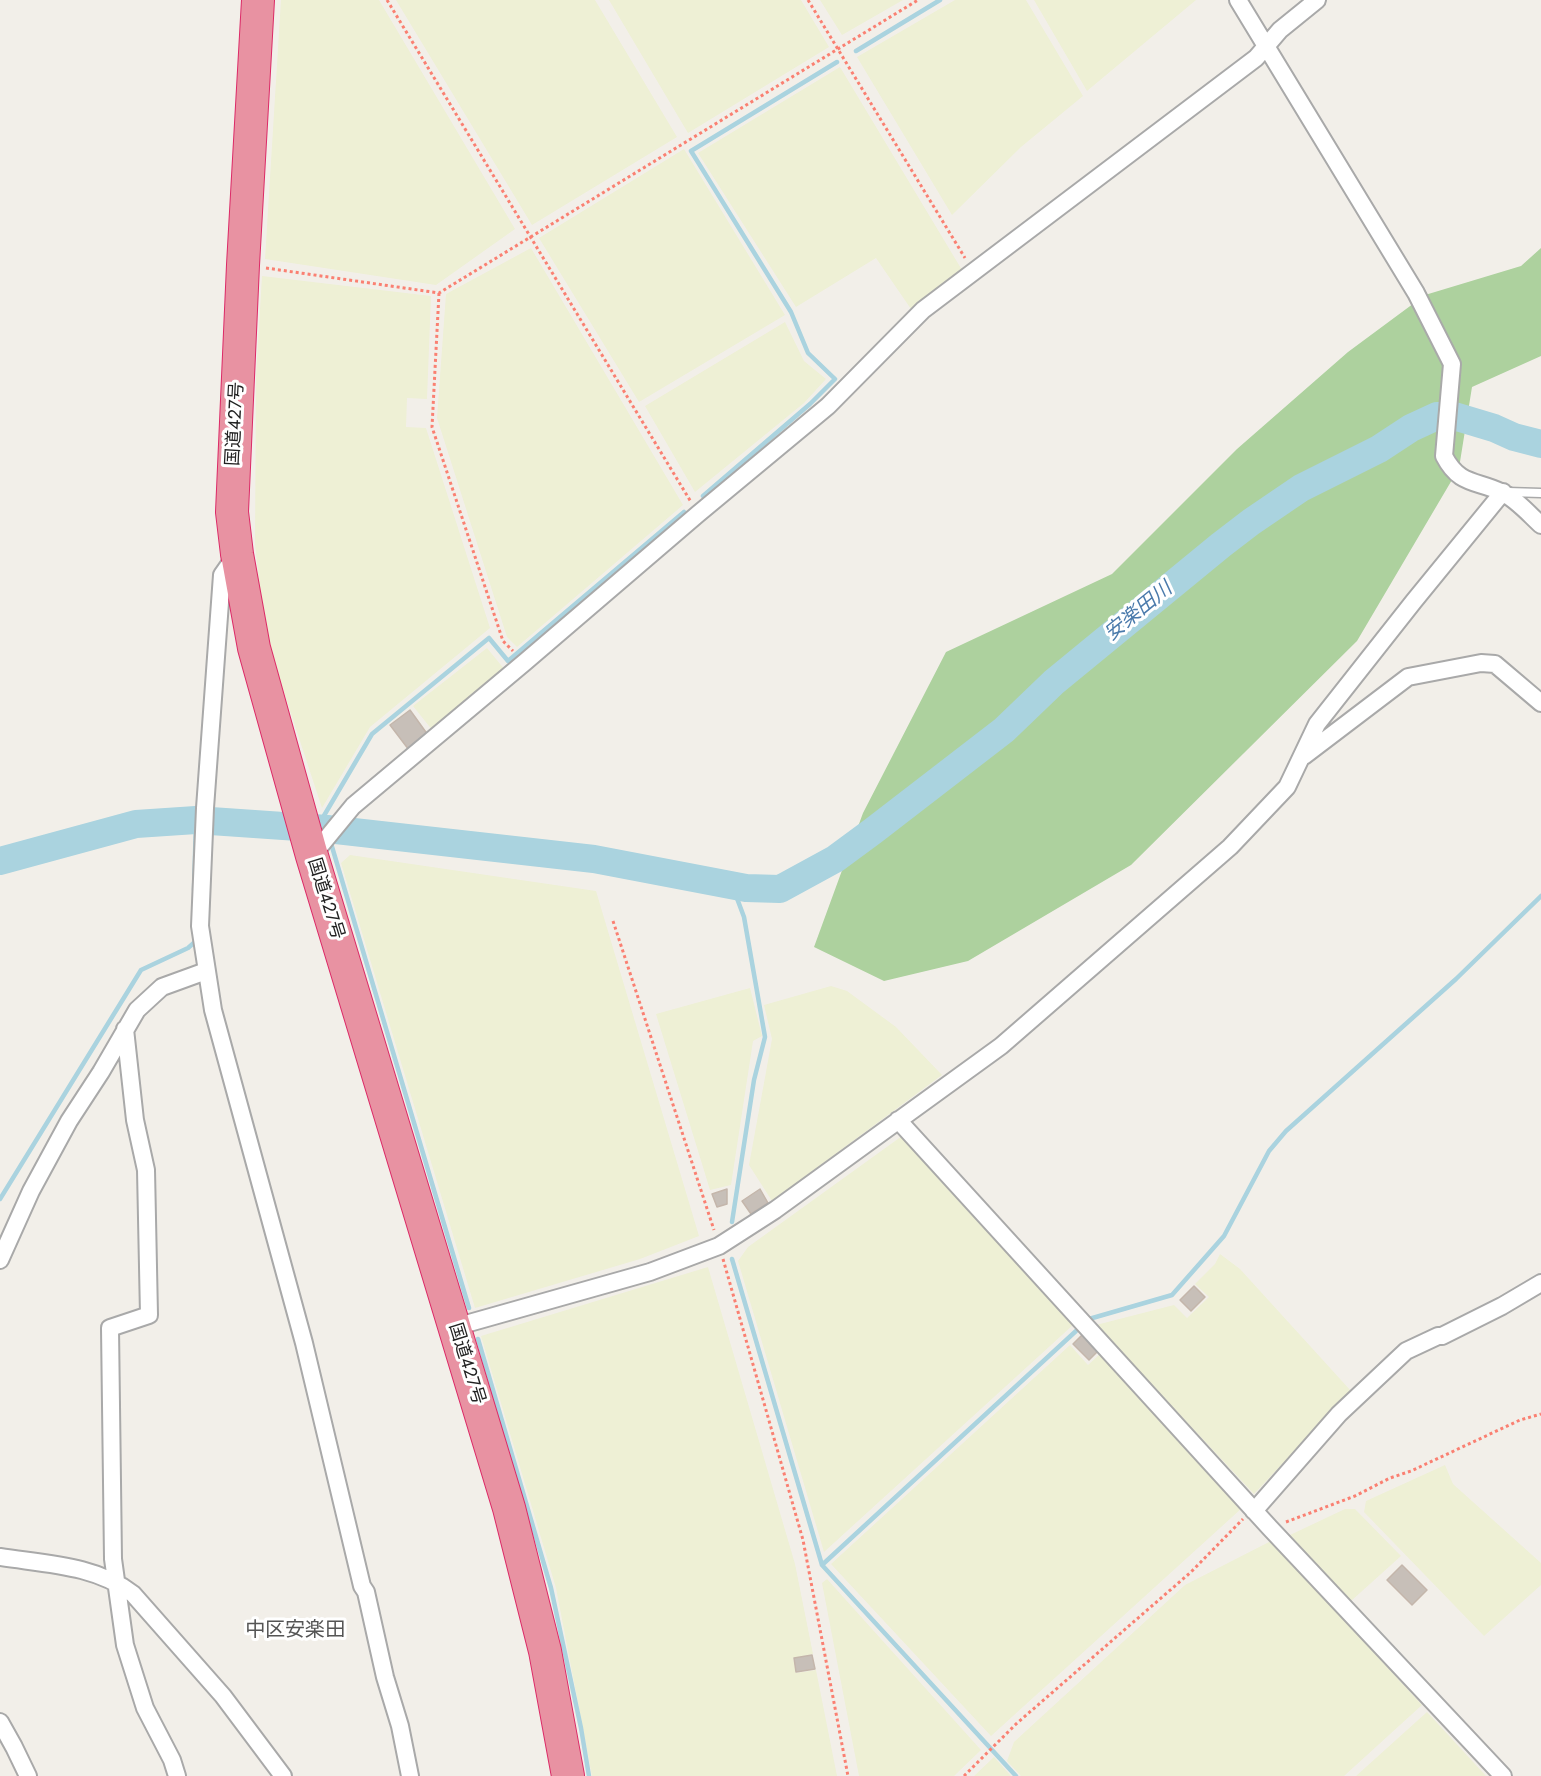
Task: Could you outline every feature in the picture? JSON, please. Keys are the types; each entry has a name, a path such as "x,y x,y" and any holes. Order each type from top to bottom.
{"highway":[{"name":"国道427号","path":"258,0 232,512 237,554 254,648 312,835 509,1508 545,1651 568,1776"}],"street":[{"path":"1238,0 1416,293 1452,364 1444,456 1450,467 1465,480 1503,492 1541,525"},
{"path":"312,835 339,824 353,806 828,406 923,310 1256,58 1280,30 1317,0"},
{"path":"455,1327 650,1272 719,1246 775,1210 1001,1046 1230,847 1287,787 1317,724 1503,492"},
{"path":"237,554 222,575 204,827 200,926 206,971 213,1010 304,1343 410,1776"},
{"path":"1302,758 1407,677 1481,663 1495,664 1541,703"},
{"path":"0,1260 31,1191 63,1131 137,1010 162,987 206,971"},
{"path":"125,1029 135,1120 146,1170 149,1315 110,1328 113,1559 125,1645 145,1708 172,1760 177,1776"},
{"path":"898,1120 1254,1511 1503,1776"},
{"path":"1254,1511 1339,1414 1406,1351 1502,1306 1541,1283"},
{"path":"0,1557 87,1571 117,1582 133,1594 223,1696 283,1776"},
{"path":"0,1722 15,1747 28,1776"}],"lane":[{"path":"1503,492 1541,493"}],"path":[{"path":"387,0 698,514"},
{"path":"808,0 974,272"},
{"path":"243,265 439,293 918,0"},
{"path":"439,293 432,427 503,640 514,651"},
{"path":"613,921 719,1246 803,1540 848,1776"},
{"path":"1270,1528 1355,1496 1520,1420 1541,1414"},
{"path":"964,1776 1016,1724 1191,1572 1249,1513 1254,1511"}],"green space":[{"path":"281,0 379,0 515,229 436,285 265,259"},
{"path":"396,0 595,0 677,137 532,225"},
{"path":"609,0 801,0 829,47 688,133"},
{"path":"820,0 903,0 842,35"},
{"path":"955,0 1026,0 1083,96 1021,147 952,215 857,57"},
{"path":"1034,0 1196,0 1087,91"},
{"path":"840,67 962,270 911,309 876,258 796,307 698,153"},
{"path":"684,149 785,315 639,402 539,238"},
{"path":"531,248 683,505 517,647 507,637 437,418 446,294"},
{"path":"1541,248 1541,356 1472,387 1459,468 1357,641 1131,865 968,961 884,981 814,947 863,813 946,652 1112,574 1237,449 1348,352 1425,295 1521,266"},
{"path":"262,276 431,296 427,399 407,398 406,427 426,428 490,628 370,727 322,808 277,671 263,619 255,544 256,376"},
{"path":"785,322 804,361 826,379 804,403 695,492 645,406"},
{"path":"487,648 505,670 433,731 413,706"},
{"path":"350,855 596,891 699,1236 640,1259 475,1308 341,863"},
{"path":"831,986 847,991 896,1027 942,1075 772,1201 749,1165 772,1039 764,1005"},
{"path":"750,988 762,1036 753,1041 731,1185 710,1190 656,1014"},
{"path":"902,1136 1073,1325 824,1552 738,1261 748,1247"},
{"path":"1220,1254 1240,1269 1351,1391 1254,1494 1096,1325 1174,1305 1187,1318 1209,1297 1195,1284 1215,1264"},
{"path":"708,1267 795,1564 813,1654 793,1658 796,1673 816,1670 837,1776 592,1776 556,1588 481,1336"},
{"path":"1070,1345 1088,1365 1100,1354 1242,1508 991,1736 831,1564"},
{"path":"1445,1465 1453,1484 1541,1563 1541,1585 1484,1636 1364,1512 1366,1501"},
{"path":"1345,1509 1355,1509 1401,1556 1351,1601 1290,1535"},
{"path":"1271,1541 1422,1705 1344,1776 1021,1776 1007,1761 1014,1742 1185,1585"},
{"path":"827,1579 981,1750 954,1776 859,1776 822,1583"},
{"path":"1427,1712 1486,1776 1356,1776"},
{"path":"994,1757 1011,1776 974,1776"}],"building":[{"path":"410,710 428,735 409,750 390,725"},
{"path":"727,1189 727,1204 717,1207 712,1194"},
{"path":"760,1189 768,1203 751,1214 742,1201"},
{"path":"1194,1286 1205,1297 1191,1311 1180,1300"},
{"path":"1083,1334 1099,1350 1089,1360 1073,1344"},
{"path":"1402,1565 1427,1590 1412,1605 1387,1580"},
{"path":"812,1655 815,1669 796,1672 794,1658"}],"waterway":[{"path":"856,51 940,0"},
{"path":"703,496 810,404 835,379 808,353 791,312 691,151 837,62"},
{"name":"安楽田川","path":"0,861 136,824 196,820 327,829 594,859 746,888 780,889 835,859 873,831 1004,730 1054,682 1221,545 1301,488 1379,449 1411,428 1437,416 1454,416 1541,444"},
{"path":"319,828 322,819 372,734 489,638 508,661 684,512"},
{"path":"194,890 196,820"},
{"path":"330,840 469,1308"},
{"path":"732,885 744,917 765,1037 754,1080 732,1222"},
{"path":"1089,1319 1172,1295 1224,1236 1269,1151 1286,1131 1456,979 1541,896"},
{"path":"0,1199 141,970 188,948 197,940"},
{"path":"732,1259 822,1565 1016,1776"},
{"path":"822,1565 1076,1331"},
{"path":"478,1339 551,1588 589,1776"}],"district":[{"name":"中区安楽田","path":"295,1631"}]}
